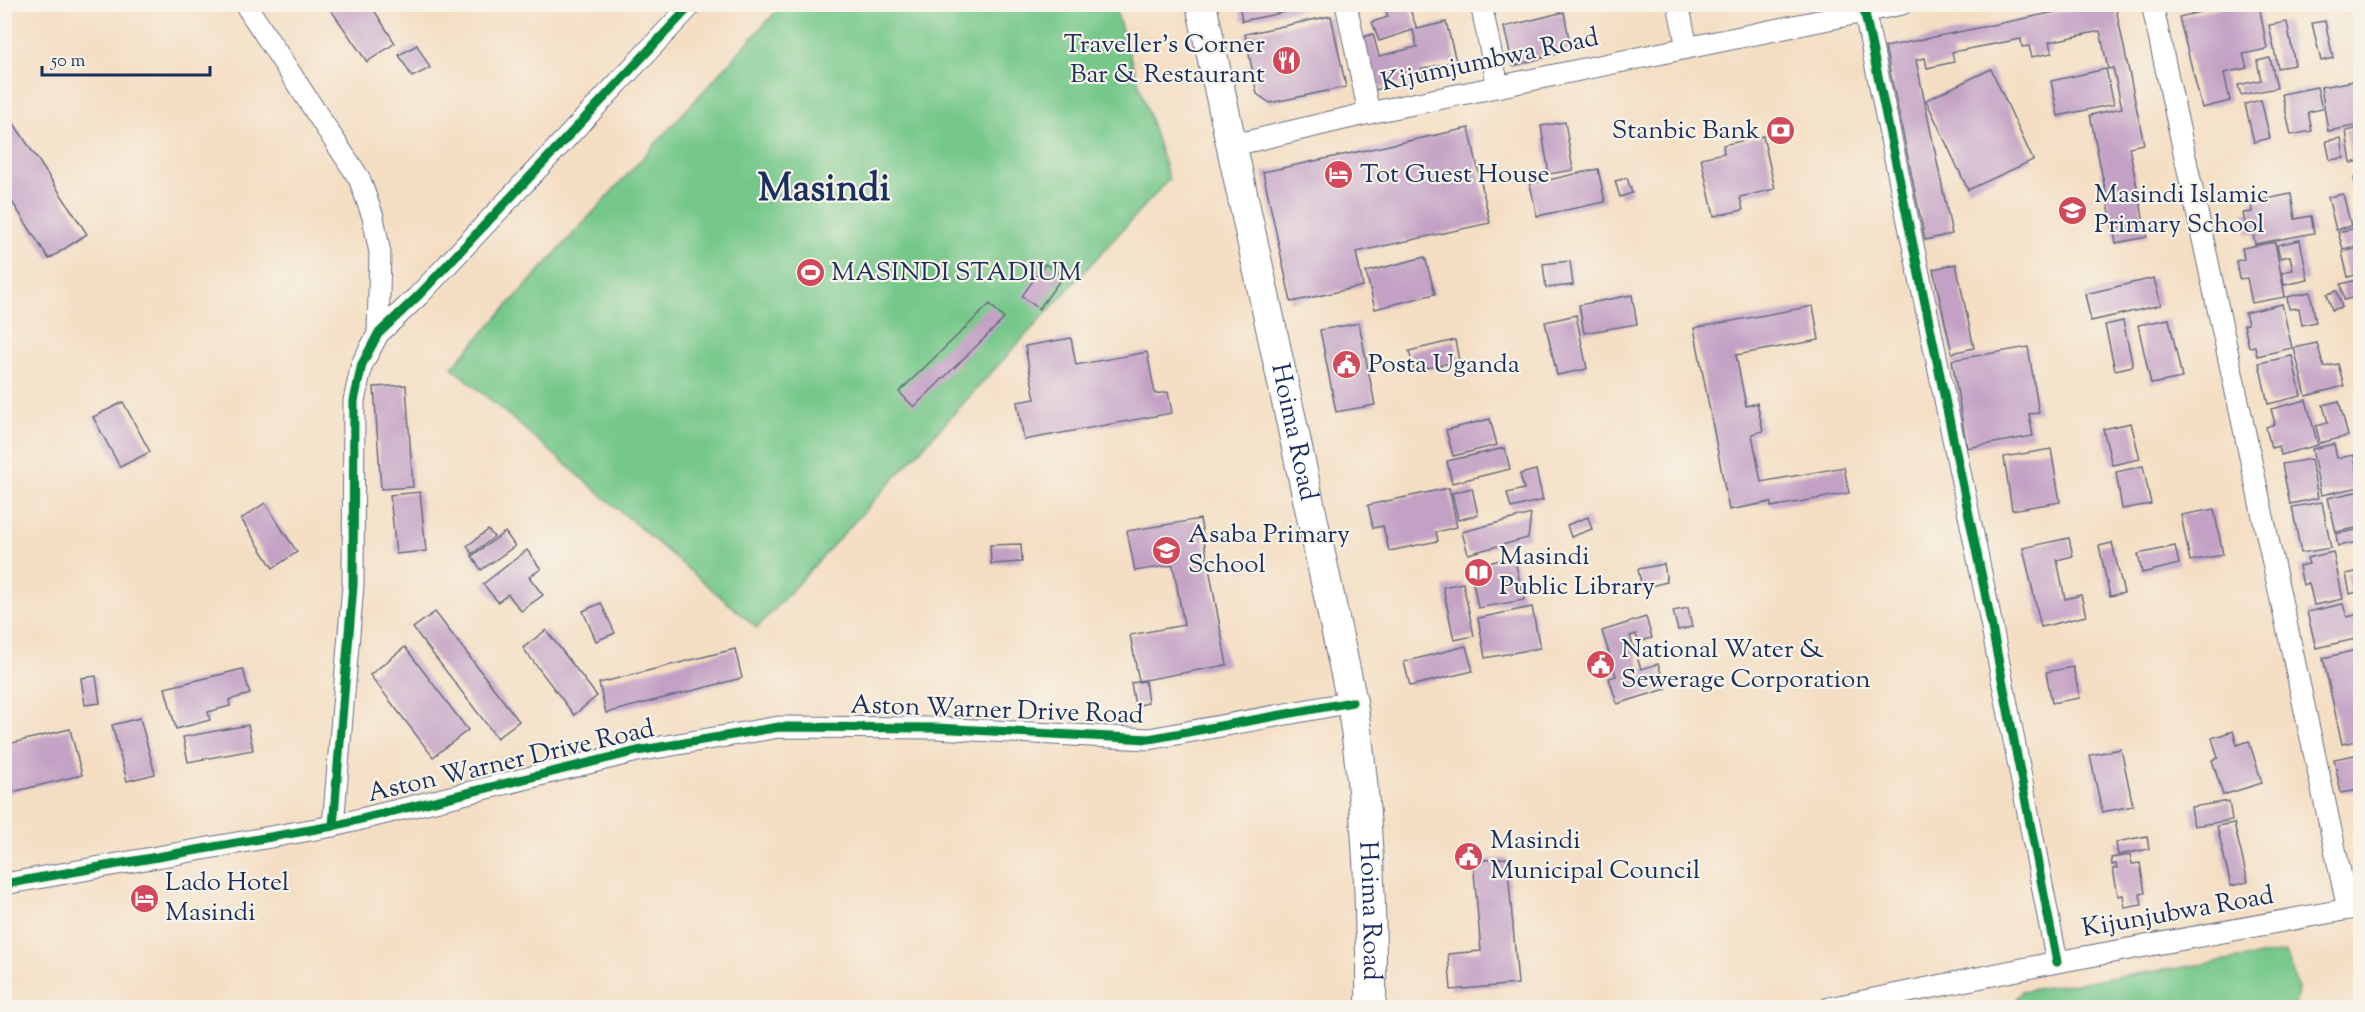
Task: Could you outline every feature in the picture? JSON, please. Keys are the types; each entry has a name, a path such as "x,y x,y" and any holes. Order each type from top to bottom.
{"main road":[{"name":"Hoima Road","path":"1201,4 1352,702 1364,778 1370,888 1371,1008"}],"street":[{"path":"246,4 359,178 373,217 380,253 378,334"},
{"path":"333,826 353,585 354,401 362,364 378,334 419,295 692,4"},
{"path":"1347,4 1369,113"},
{"path":"1481,4 1498,87"},
{"path":"1678,4 1687,47"},
{"name":"Kijumjumbwa Road","path":"1230,146 1369,113 1863,8 1902,4"},
{"path":"2152,4 2354,908"},
{"path":"1863,8 1988,607 2057,962"},
{"name":"Aston Warner Drive Road","path":"4,884 333,826 637,751 779,727 935,728 1149,739 1352,702"},
{"name":"Kijunjubwa Road","path":"1829,1008 2057,962 2354,908"}],"green space":[{"name":"MASINDI STADIUM","path":"782,5 1114,5 1169,179 757,628 452,367"},
{"path":"2286,952 2298,989 2295,1007 2011,1006 2022,991"}],"building":[{"path":"340,4 370,4 395,43 367,62 331,10"},
{"path":"1239,4 1316,4 1316,6 1242,21"},
{"path":"1384,4 1408,4 1417,29 1446,22 1456,61 1422,69 1424,77 1371,91 1357,39 1373,34 1379,56 1417,47 1413,30 1379,41 1372,22 1388,17"},
{"path":"2094,4 2115,4 2144,144 2129,147 2147,237 2116,243 2090,115 2122,108 2113,68 2108,69 2100,31 2049,42 2052,53 2032,57 2029,46 2022,47 2021,39 1952,52 1954,62 1927,68 1925,58 1916,60 1952,234 1925,240 1885,47"},
{"path":"2234,4 2259,4 2267,49 2243,54 2247,68 2224,73 2230,101 2202,108 2179,17"},
{"path":"1564,12 1571,50 1513,66 1504,27"},
{"path":"1331,16 1346,87 1270,103 1257,94 1245,34"},
{"path":"2325,21 2333,58 2321,61 2312,23"},
{"path":"2287,22 2295,65 2278,68 2269,25"},
{"path":"417,45 430,68 412,77 399,55"},
{"path":"2270,58 2277,88 2241,95 2238,85 2261,80 2257,61"},
{"path":"1991,69 2033,160 1968,190 1926,100"},
{"path":"2106,69 2114,104 2058,116 2051,81"},
{"path":"2360,80 2360,125 2328,131 2321,87"},
{"path":"2317,87 2322,109 2308,112 2312,131 2291,135 2282,94"},
{"path":"2261,100 2270,138 2254,142 2245,104"},
{"path":"5,110 87,234 49,259 5,191"},
{"path":"1565,122 1573,170 1549,174 1541,126"},
{"path":"1469,128 1490,223 1356,252 1363,286 1291,302 1263,172"},
{"path":"2360,128 2360,161 2351,163 2346,131"},
{"path":"1763,136 1775,189 1740,197 1743,210 1714,216 1701,158 1724,153 1723,145"},
{"path":"2341,138 2344,158 2330,160 2326,141"},
{"path":"1598,169 1605,202 1537,216 1530,184"},
{"path":"2360,177 2360,203 2359,203 2354,178"},
{"path":"1627,178 1632,193 1620,197 1615,181"},
{"path":"2291,194 2295,219 2311,216 2314,233 2255,244 2253,233 2247,234 2243,213 2252,212 2251,202"},
{"path":"2343,194 2351,226 2336,230 2328,197"},
{"path":"2356,228 2360,245 2343,249 2338,232"},
{"path":"2300,240 2308,280 2284,285 2282,272 2293,270 2290,256 2280,258 2277,245"},
{"path":"2275,242 2285,297 2252,303 2247,278 2239,279 2236,261 2244,259 2242,248"},
{"path":"2359,248 2360,274 2348,277 2342,252"},
{"path":"1425,257 1435,294 1375,309 1366,272"},
{"path":"1570,261 1573,285 1546,288 1543,264"},
{"path":"1045,264 1063,276 1039,309 1022,296"},
{"path":"1956,264 1974,348 1952,353 1933,269"},
{"path":"2154,278 2161,305 2091,321 2085,294"},
{"path":"2360,279 2360,296 2344,300 2341,284"},
{"path":"2337,291 2342,307 2332,310 2327,294"},
{"path":"2310,292 2316,322 2302,325 2299,308 2289,309 2287,297"},
{"path":"1632,295 1637,324 1584,333 1579,305"},
{"path":"990,304 1004,319 914,407 899,392"},
{"path":"2282,304 2292,348 2257,356 2255,346 2249,347 2244,325 2248,324 2245,313"},
{"path":"1813,306 1819,340 1736,355 1746,406 1757,403 1763,431 1752,434 1761,482 1844,467 1849,493 1771,507 1771,502 1729,510 1694,328"},
{"path":"1576,315 1587,369 1557,375 1545,322"},
{"path":"2169,319 2182,378 2151,384 2138,325"},
{"path":"2123,321 2133,366 2115,370 2105,325"},
{"path":"1359,323 1375,405 1336,412 1320,330"},
{"path":"1071,338 1076,365 1147,352 1155,394 1168,392 1172,413 1024,440 1017,402 1035,399 1025,346"},
{"path":"1455,340 1459,361 1414,371 1409,351"},
{"path":"2317,343 2324,367 2338,364 2344,386 2306,396 2294,348"},
{"path":"2028,347 2039,413 2029,414 2033,436 1967,448 1952,360"},
{"path":"2292,356 2301,396 2268,404 2259,363"},
{"path":"406,385 413,487 381,489 374,387"},
{"path":"2306,400 2318,445 2281,455 2279,446 2271,448 2266,427 2275,424 2271,409"},
{"path":"2339,401 2348,436 2320,443 2316,426 2328,423 2323,405"},
{"path":"123,402 150,452 120,467 93,417"},
{"path":"1490,419 1497,445 1453,456 1446,430"},
{"path":"2131,423 2140,459 2112,465 2103,429"},
{"path":"2334,444 2337,458 2354,455 2360,487 2321,495 2312,449"},
{"path":"1505,448 1510,469 1452,483 1447,461"},
{"path":"2051,449 2060,502 2012,510 2004,457"},
{"path":"2311,459 2318,498 2290,504 2282,464"},
{"path":"2143,466 2151,504 2122,509 2116,472"},
{"path":"1536,470 1543,500 1511,508 1507,493 1524,489 1520,474"},
{"path":"1449,488 1457,527 1436,532 1438,541 1389,551 1383,526 1373,528 1368,505"},
{"path":"1472,488 1478,515 1458,520 1452,493"},
{"path":"2360,491 2360,527 2336,532 2328,498"},
{"path":"420,492 426,551 396,554 390,495"},
{"path":"2322,502 2331,548 2301,553 2292,507"},
{"path":"265,503 297,552 273,568 241,519"},
{"path":"2214,509 2223,555 2190,561 2181,515"},
{"path":"1531,514 1528,538 1468,554 1462,532"},
{"path":"1588,517 1592,529 1571,537 1567,525"},
{"path":"1200,519 1227,665 1139,681 1130,635 1184,625 1173,565 1135,571 1127,531"},
{"path":"488,530 494,537 472,554 467,546"},
{"path":"2356,530 2359,542 2338,546 2336,534"},
{"path":"505,532 515,546 481,570 472,556"},
{"path":"2069,538 2073,556 2057,560 2065,599 2081,595 2086,616 2041,627 2023,548"},
{"path":"2112,543 2124,593 2110,596 2099,546"},
{"path":"1021,544 1022,562 991,564 990,545"},
{"path":"2175,546 2179,564 2142,573 2138,554"},
{"path":"527,550 541,569 529,577 543,595 521,611 508,594 498,602 483,584"},
{"path":"2333,552 2343,599 2314,605 2309,583 2303,585 2299,566 2309,564 2307,558"},
{"path":"1514,557 1524,600 1478,608 1470,567"},
{"path":"1664,564 1667,582 1642,588 1638,569"},
{"path":"2360,571 2360,591 2350,594 2346,574"},
{"path":"1463,583 1474,636 1454,640 1443,587"},
{"path":"601,603 615,633 596,641 583,611"},
{"path":"2343,604 2347,617 2360,614 2360,638 2316,648 2307,612"},
{"path":"1532,607 1540,648 1485,658 1478,618"},
{"path":"1688,608 1692,627 1678,630 1673,611"},
{"path":"435,612 519,721 497,738 413,628"},
{"path":"1646,617 1652,638 1638,642 1636,634 1630,636 1641,669 1658,664 1666,689 1617,704 1609,678 1616,676 1602,631"},
{"path":"546,630 597,696 574,715 523,648"},
{"path":"1466,646 1473,671 1410,686 1404,662"},
{"path":"405,647 468,730 433,757 370,675"},
{"path":"735,649 742,678 606,713 599,683"},
{"path":"2360,649 2360,740 2342,744 2323,658"},
{"path":"2073,667 2080,698 2052,703 2046,672"},
{"path":"243,669 250,694 229,700 230,706 208,712 210,720 176,729 165,688"},
{"path":"96,676 100,703 85,705 81,678"},
{"path":"1145,681 1148,703 1135,706 1131,683"},
{"path":"140,718 155,774 127,781 112,725"},
{"path":"248,725 253,750 188,762 183,737"},
{"path":"70,729 82,775 4,794 4,745"},
{"path":"2233,731 2237,745 2249,741 2262,783 2223,795 2212,760 2218,758 2212,738"},
{"path":"2121,749 2133,806 2102,812 2090,755"},
{"path":"2360,754 2360,790 2341,793 2334,759"},
{"path":"2229,801 2232,820 2194,826 2191,807"},
{"path":"2234,823 2248,882 2231,886 2217,826"},
{"path":"2147,836 2149,849 2118,855 2116,842"},
{"path":"2130,855 2132,864 2140,863 2145,893 2140,894 2142,905 2125,908 2123,895 2118,896 2113,869 2117,868 2116,864 2112,865 2111,858"},
{"path":"1507,858 1518,984 1451,990 1448,954 1481,951 1473,861"}],"cycle path":[{"path":"333,826 353,585 354,401 362,364 378,334 419,295 692,4"},
{"path":"1863,4 1988,607 2057,962"},
{"path":"4,884 333,826 637,751 779,727 935,728 1149,739 1352,702"}],"place":[{"name":"Traveller's Corner Bar & Restaurant","path":"1286,60"},
{"name":"Stanbic Bank","path":"1781,131"},
{"name":"Tot Guest House","path":"1339,175"},
{"name":"Masindi Islamic Primary School","path":"2073,210"},
{"name":"MASINDI STADIUM","path":"810,273"},
{"name":"Posta Uganda","path":"1347,365"},
{"name":"Asaba Primary School","path":"1167,550"},
{"name":"Masindi Public Library","path":"1478,572"},
{"name":"National Water & Sewerage Corporation","path":"1600,665"},
{"name":"Masindi Municipal Council","path":"1469,856"},
{"name":"Lado Hotel Masindi","path":"144,898"}],"district":[{"name":"Masindi","path":"824,191"}]}
